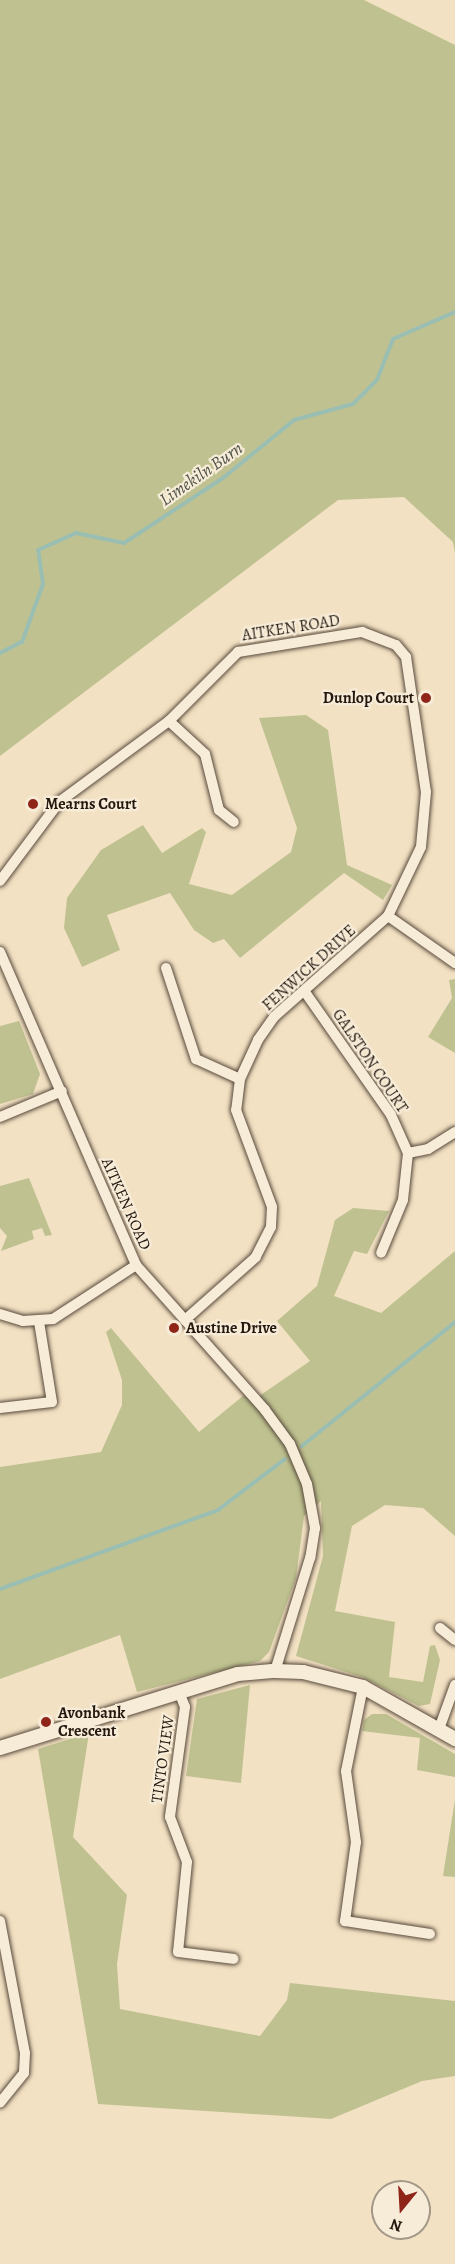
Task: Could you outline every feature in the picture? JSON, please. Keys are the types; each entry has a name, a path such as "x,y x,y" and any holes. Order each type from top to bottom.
{"street":[{"name":"AITKEN ROAD","path":"0,881 59,802 169,721 238,652 362,632 396,645 410,672 426,819 410,874 388,916"},
{"path":"169,721 205,754 219,810 234,822"},
{"path":"388,916 455,963"},
{"name":"FENWICK DRIVE","path":"186,1320 256,1257 271,1227 272,1207 236,1110 240,1079 274,1017 305,992 388,916"},
{"name":"AITKEN ROAD","path":"0,952 136,1265 270,1416 290,1444 307,1484 315,1528 310,1558 275,1671"},
{"path":"166,968 196,1059 240,1079"},
{"name":"GALSTON COURT","path":"305,992 391,1115 408,1153"},
{"path":"0,1117 62,1091"},
{"path":"381,1253 403,1200 408,1153 428,1149 455,1132"},
{"path":"0,1314 39,1322 70,1311 136,1265"},
{"path":"0,1408 52,1402 39,1322"},
{"path":"440,1628 455,1640"},
{"path":"0,1748 238,1674 275,1671 303,1672 369,1690 455,1739"},
{"path":"440,1729 455,1685"},
{"path":"369,1690 346,1771 356,1842 345,1922 430,1934"},
{"name":"TINTO VIEW","path":"179,1692 185,1707 170,1816 187,1862 178,1952 234,1959"},
{"path":"0,1921 25,2053 24,2073 0,2103"}],"green space":[{"path":"0,0 364,0 455,45 455,553 453,542 404,497 338,500 0,756"},
{"path":"306,715 328,730 347,865 392,885 383,900 344,873 240,958 224,939 213,943 194,930 170,893 107,915 120,950 82,967 64,928 67,898 101,850 143,825 162,853 202,828 206,832 189,884 232,895 291,852 297,828 259,718"},
{"path":"455,979 455,1053 428,1037 452,998 449,980"},
{"path":"19,1021 40,1074 33,1094 0,1104 0,1026"},
{"path":"29,1178 52,1235 45,1236 42,1228 32,1231 34,1239 1,1251 7,1236 0,1228 0,1186"},
{"path":"353,1208 389,1211 367,1254 354,1251 334,1296 381,1313 455,1251 455,1536 423,1508 385,1505 352,1526 335,1611 395,1622 389,1677 423,1682 430,1646 435,1645 440,1660 430,1704 419,1706 362,1677 296,1656 323,1556 321,1501 304,1516 296,1578 269,1652 260,1661 137,1692 120,1635 0,1679 0,1467 101,1452 122,1405 122,1380 106,1332 111,1328 199,1432 249,1391 255,1399 310,1361 277,1321 317,1286 335,1220"},
{"path":"250,1685 241,1783 186,1776 197,1699"},
{"path":"372,1714 386,1714 455,1754 455,1777 417,1770 420,1738 362,1731 364,1720"},
{"path":"89,1733 73,1837 127,1895 117,1964 120,2009 260,2036 287,2000 290,1983 455,2001 455,2076 422,2081 331,2119 98,2104 38,1749"},
{"path":"455,1799 455,1877 443,1876"}],"waterway":[{"name":"Limekiln Burn","path":"0,653 22,642 43,584 38,550 76,533 124,543 223,478 294,420 353,404 377,380 393,339 455,312"},
{"path":"302,1446 455,1322"},
{"path":"0,1589 218,1510 285,1459"}],"place":[{"name":"Dunlop Court","path":"426,698"},
{"name":"Mearns Court","path":"33,804"},
{"name":"Austine Drive","path":"174,1328"},
{"name":"Avonbank Crescent","path":"46,1722"}]}
